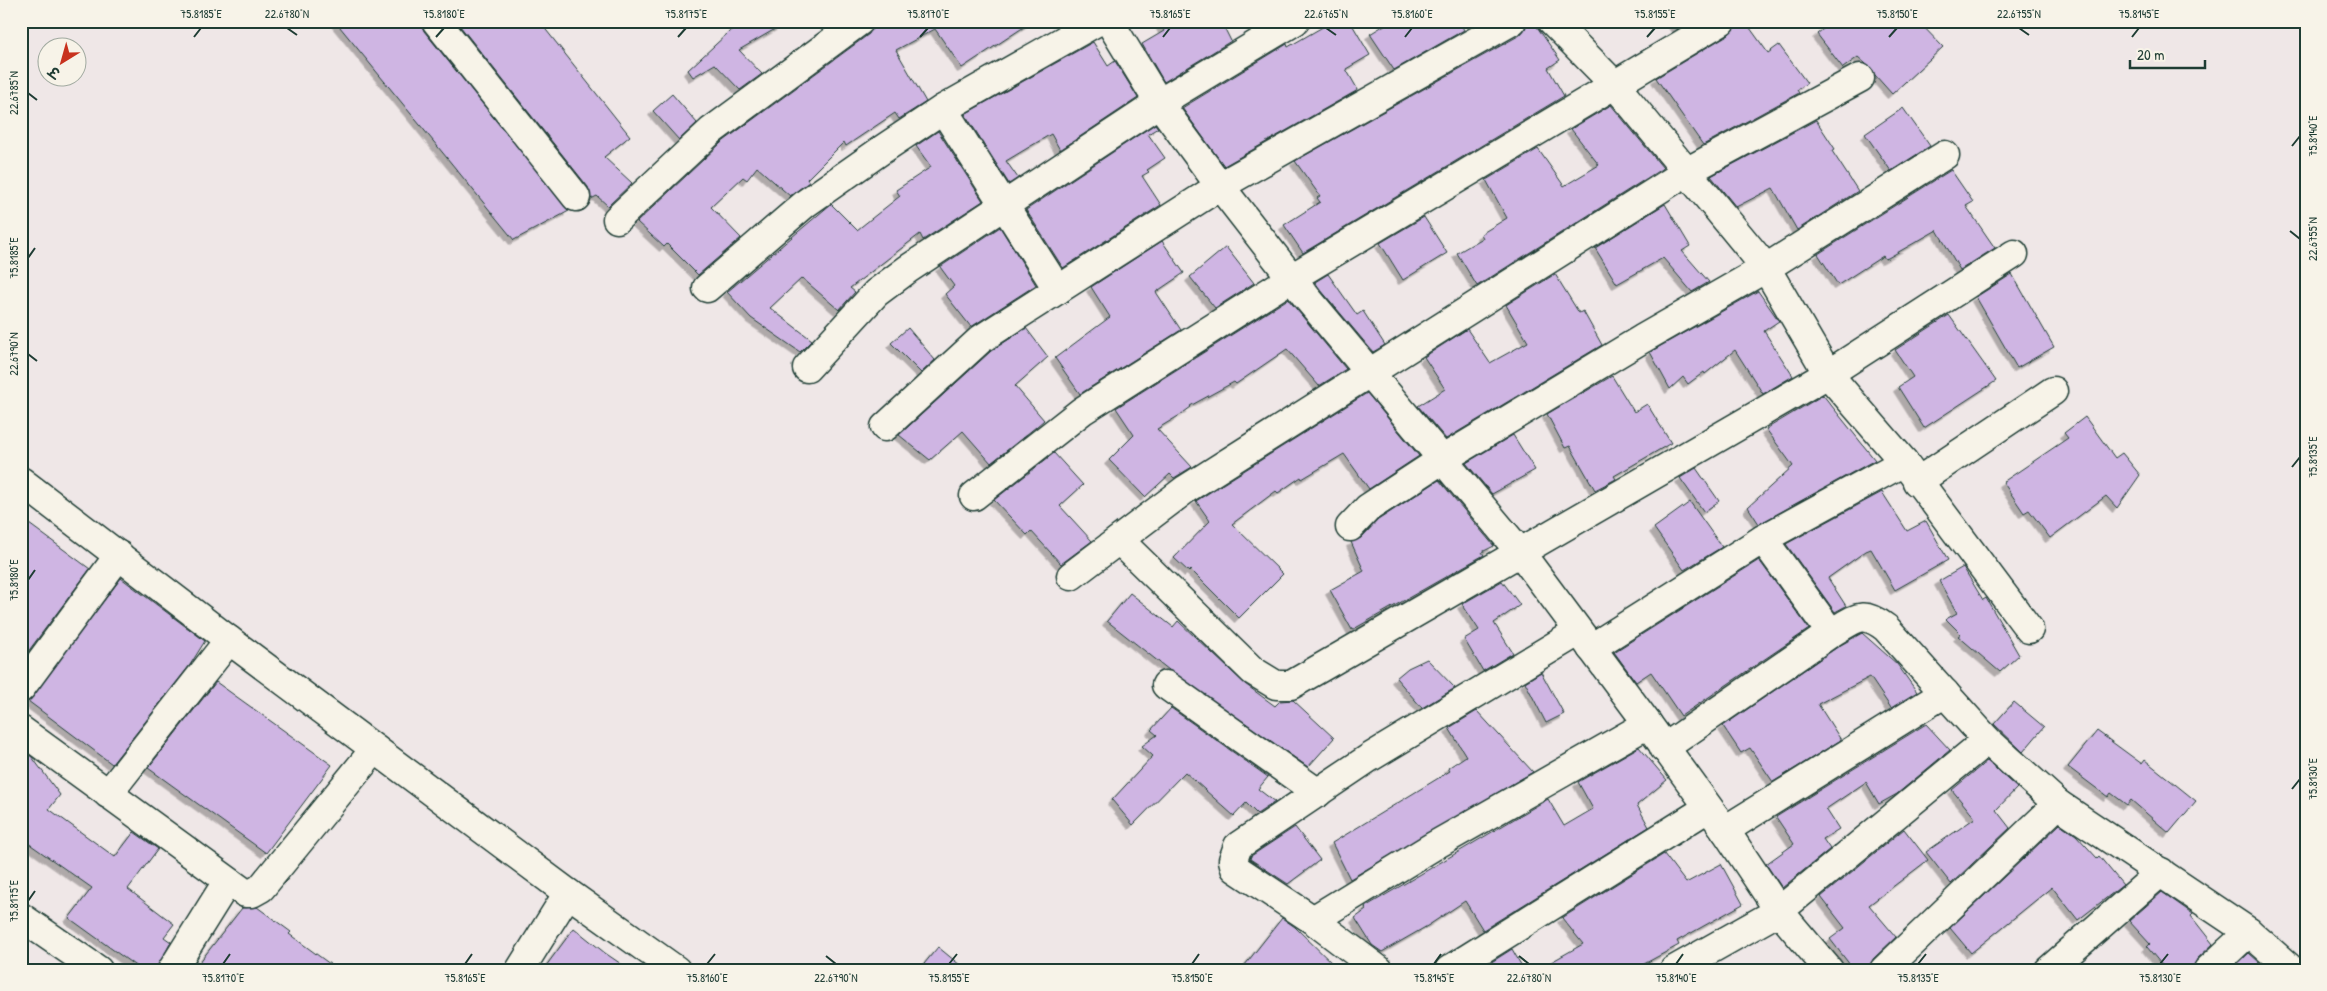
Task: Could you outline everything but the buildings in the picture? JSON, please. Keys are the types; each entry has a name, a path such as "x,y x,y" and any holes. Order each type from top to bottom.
{"street":[{"path":"436,21 576,197"},
{"path":"617,219 711,131 860,21"},
{"path":"707,288 806,203 943,109 1098,21"},
{"path":"1109,21 1160,104 1220,186 1293,277 1308,299 1520,552 1725,830 1779,911 1829,970"},
{"path":"807,368 876,293 908,268 1160,104 1296,21"},
{"path":"885,427 981,339 1220,186 1512,21"},
{"path":"1552,21 1616,86 1688,171 1716,209 1766,268 1828,374 1911,472 2029,630"},
{"path":"974,496 1082,411 1293,277 1616,86 1721,21"},
{"path":"1071,576 1186,489 1688,171 1860,78"},
{"path":"943,109 1058,290"},
{"path":"1350,526 1368,508 1444,459 1635,343 1766,268 1945,156"},
{"path":"1119,540 1253,671 1276,685 1291,685 1828,374 2014,254"},
{"path":"1380,970 1314,920 1235,868 1233,860 1238,846 1369,758 1763,539 1911,472 2052,391"},
{"path":"21,480 229,640 568,893 676,970"},
{"path":"1763,539 1831,633"},
{"path":"21,688 119,555"},
{"path":"1664,748 1831,633 1860,617 1873,618 1886,628 1987,740 2058,804 2249,932 2292,970"},
{"path":"108,794 229,640"},
{"path":"1166,685 1318,793"},
{"path":"1725,830 1945,693"},
{"path":"1314,920 1432,847 1648,724"},
{"path":"21,730 227,882 245,893 252,893 261,888 375,749"},
{"path":"1682,968 1779,911 1987,740"},
{"path":"1884,970 2058,804"},
{"path":"1449,970 1708,808"},
{"path":"2049,970 2161,872"},
{"path":"172,970 227,882"},
{"path":"520,970 568,893"},
{"path":"21,917 98,970"},
{"path":"2208,970 2249,932"}]}
